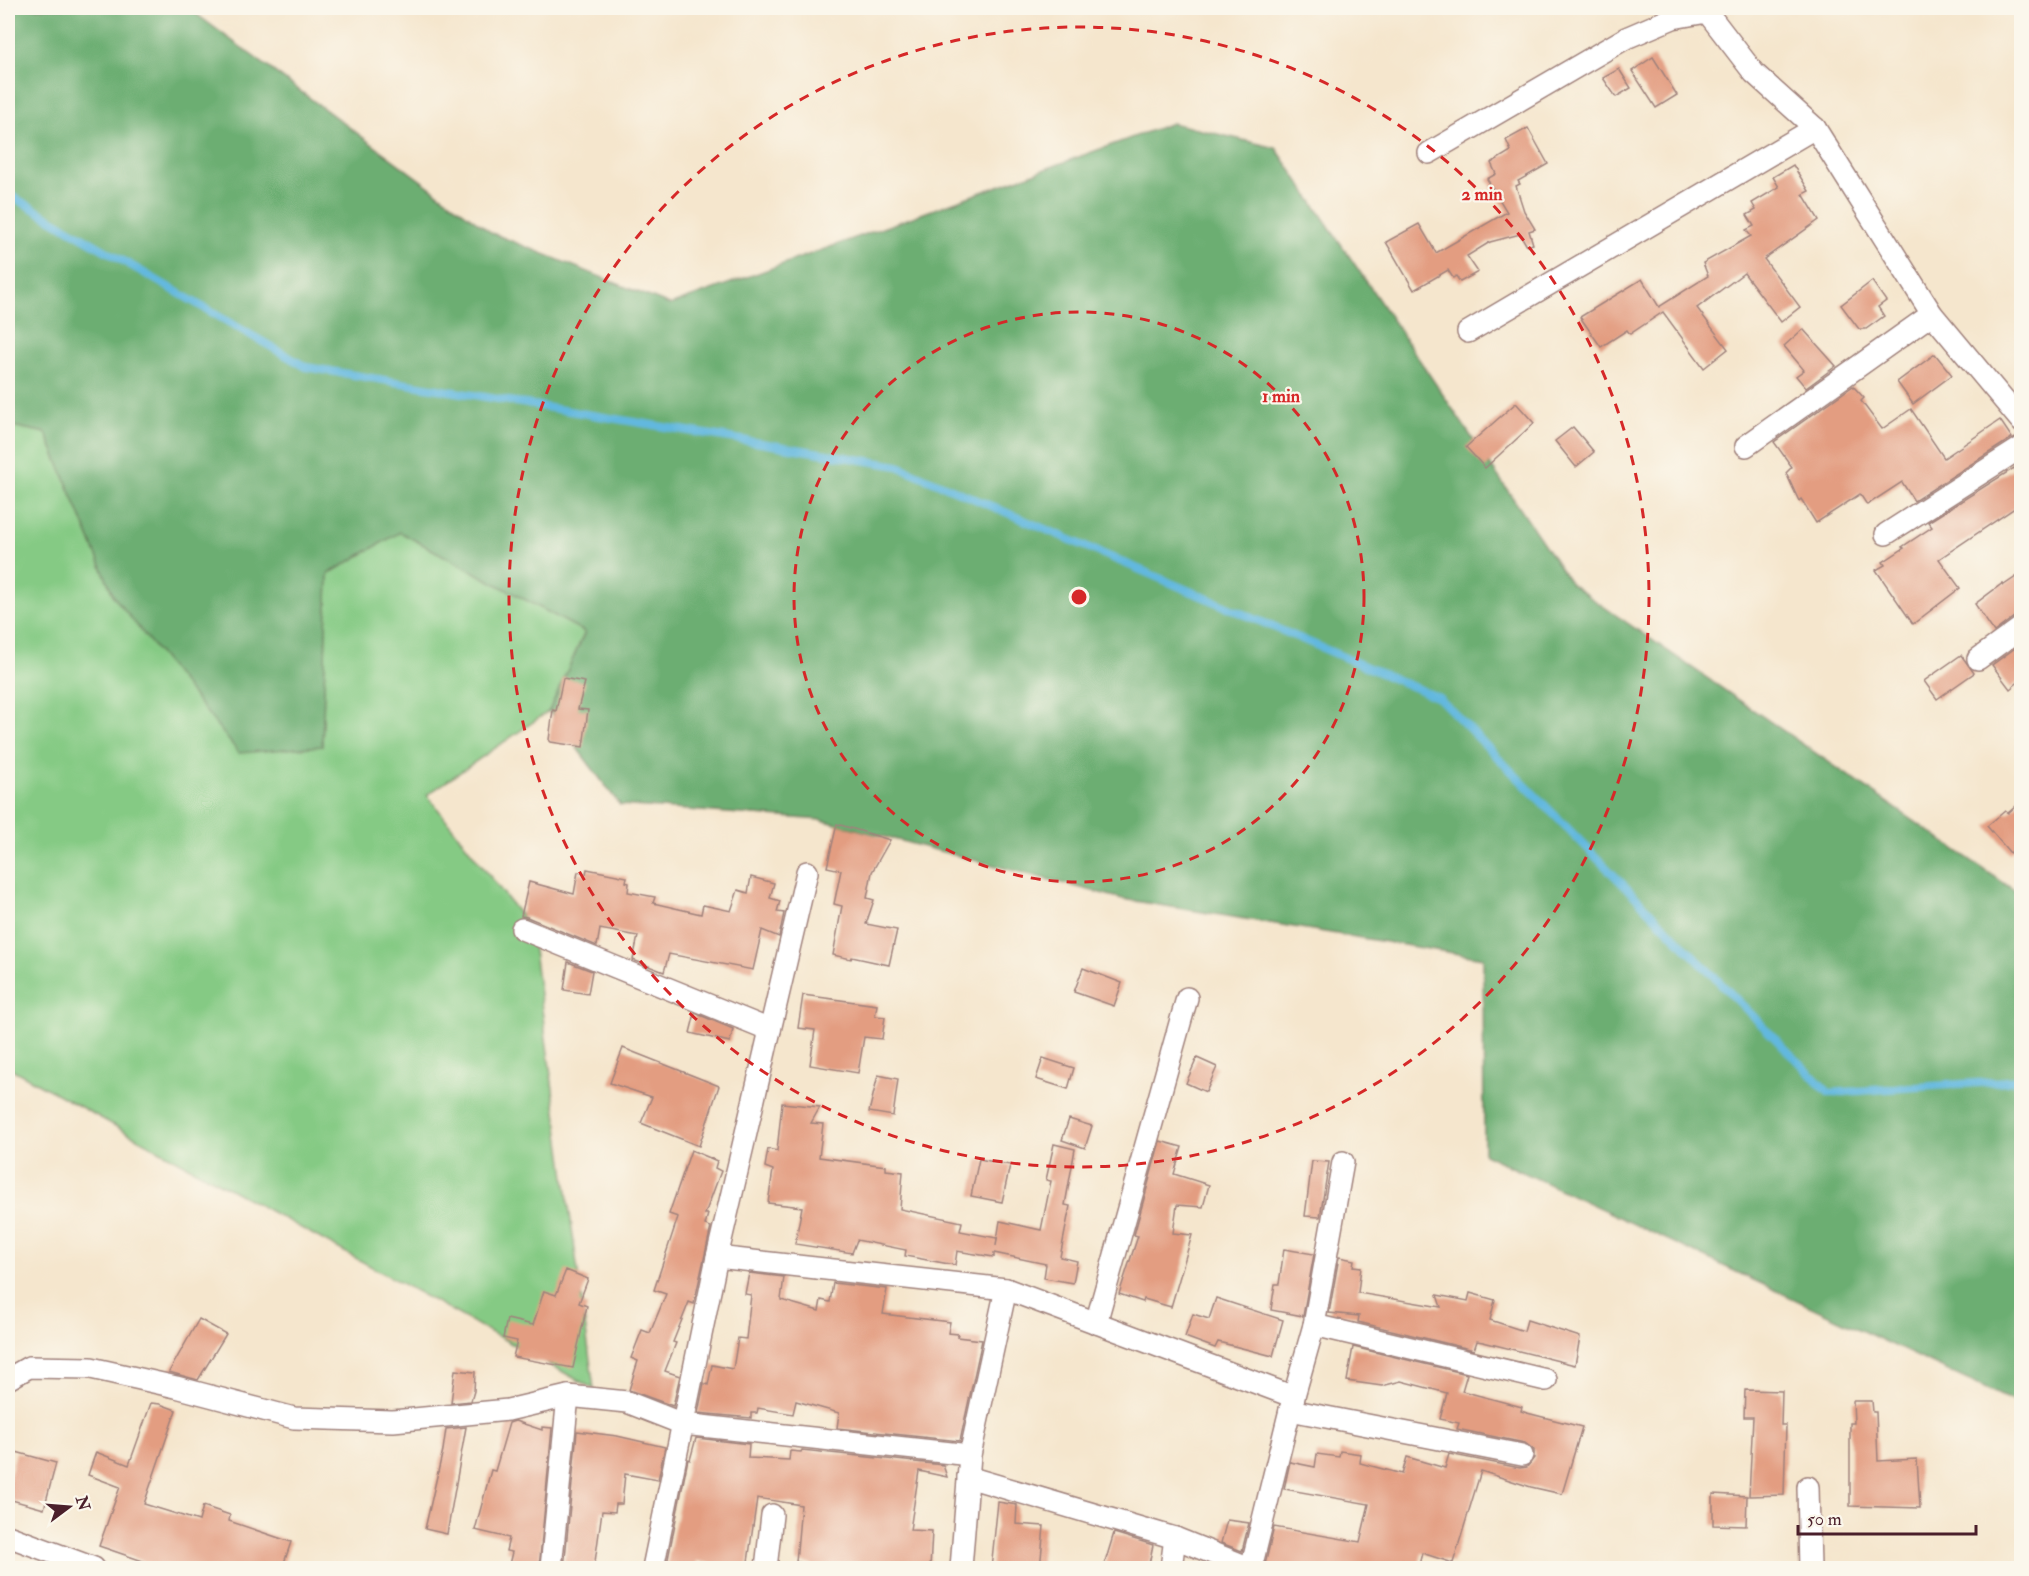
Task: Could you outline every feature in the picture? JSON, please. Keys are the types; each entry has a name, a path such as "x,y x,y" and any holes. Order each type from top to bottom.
{"street":[{"path":"1429,153 1626,38 1673,18 1707,12 1754,73 1815,128 1932,314 2022,422"},
{"path":"1468,332 1815,128"},
{"path":"1746,446 1932,314"},
{"path":"1886,534 2022,447"},
{"path":"1978,659 2022,627"},
{"path":"653,1569 717,1257 807,872"},
{"path":"522,929 770,1030"},
{"path":"1096,1323 1188,998"},
{"path":"968,1477 1175,1538 1251,1569 1314,1325 1343,1162"},
{"path":"717,1257 1006,1289 1096,1323 1292,1404 1522,1455"},
{"path":"962,1569 970,1455 1006,1289"},
{"path":"1314,1325 1546,1380"},
{"path":"8,1379 29,1368 92,1368 294,1418 393,1421 508,1410 568,1396 627,1402 682,1424 970,1455"},
{"path":"551,1569 568,1396"},
{"path":"1808,1487 1810,1569"},
{"path":"766,1569 772,1515"},
{"path":"8,1536 88,1568"},
{"path":"1171,1569 1175,1538"}],"green space":[{"path":"8,8 188,8 492,233 670,305 1172,123 1276,148 1571,584 2021,895 2021,1405 1484,1154 1483,958 1123,899 821,820 620,805 549,711 585,632 400,532 328,574 322,746 239,753 114,597 46,433 8,425"},
{"path":"8,425 46,433 114,597 322,746 328,574 400,532 585,632 549,711 427,795 531,929 594,1389 8,1067"}],"building":[{"path":"1653,57 1677,95 1656,108 1632,71"},
{"path":"1619,69 1631,88 1616,97 1603,78"},
{"path":"1528,128 1548,164 1518,181 1520,184 1516,186 1524,211 1535,229 1529,231 1533,244 1527,246 1520,234 1490,242 1467,256 1478,272 1460,282 1456,276 1453,278 1448,270 1414,290 1386,242 1419,224 1436,253 1507,212 1487,179 1496,174 1491,163 1511,151 1506,140"},
{"path":"1793,165 1809,191 1803,194 1819,220 1764,259 1800,307 1781,322 1744,273 1697,308 1728,349 1704,368 1663,312 1630,334 1627,330 1601,347 1580,317 1642,279 1659,307 1708,276 1703,263 1751,236 1746,230 1754,226 1747,215 1756,210 1752,203 1779,187 1773,177"},
{"path":"1872,281 1886,301 1878,307 1884,316 1866,329 1859,329 1841,305"},
{"path":"1803,329 1836,366 1806,388 1796,376 1804,370 1784,346"},
{"path":"1935,354 1952,375 1913,404 1897,382"},
{"path":"1853,386 1864,398 1861,401 1882,429 1911,409 1944,458 2000,420 2012,438 1914,501 1902,482 1867,505 1860,494 1816,523 1801,499 1799,501 1786,473 1792,467 1774,442"},
{"path":"1516,403 1534,423 1485,468 1466,447"},
{"path":"1573,427 1594,452 1576,467 1555,441"},
{"path":"2014,468 2022,480 2022,503 1939,559 1960,588 1913,624 1876,570 1885,565 1883,562 1904,548 1902,547 1932,527 1928,522"},
{"path":"2022,573 2022,614 2014,617 1994,632 1975,604 2003,583 2004,585"},
{"path":"2022,643 2022,679 2010,689 1992,665"},
{"path":"1961,655 1974,673 1937,699 1924,681"},
{"path":"563,678 585,682 578,709 588,710 583,747 549,740 553,710 556,711"},
{"path":"2022,801 2022,843 2010,853 1987,826"},
{"path":"837,824 890,840 872,872 867,898 874,900 866,924 897,930 889,965 833,955 842,906 834,904 841,870 827,867"},
{"path":"587,869 627,877 628,892 655,897 653,903 701,914 703,905 731,911 738,890 748,893 751,877 774,883 770,898 780,901 777,912 784,913 779,937 762,930 753,970 669,954 664,972 633,960 638,936 600,929 597,946 521,916 529,882 574,894 578,872 586,874"},
{"path":"568,962 592,971 588,994 564,990"},
{"path":"1083,968 1122,983 1114,1006 1074,992"},
{"path":"803,995 877,1005 875,1016 885,1017 882,1039 864,1037 858,1073 810,1065 815,1030 798,1028"},
{"path":"695,1013 733,1029 730,1042 690,1033"},
{"path":"623,1048 719,1086 699,1146 641,1123 652,1097 610,1083"},
{"path":"1043,1058 1074,1068 1068,1089 1036,1079"},
{"path":"1197,1058 1217,1067 1206,1092 1186,1083"},
{"path":"878,1075 898,1079 893,1116 869,1112"},
{"path":"782,1103 820,1107 811,1123 823,1124 819,1157 886,1166 886,1170 903,1172 900,1209 962,1222 960,1231 997,1238 996,1246 1000,1221 1041,1230 1051,1181 1046,1180 1054,1144 1075,1149 1065,1205 1070,1206 1060,1257 1077,1261 1073,1283 1044,1278 1046,1264 994,1253 994,1257 957,1251 955,1265 905,1256 906,1250 857,1240 852,1253 795,1244 802,1207 768,1203 773,1170 765,1167 768,1149 777,1151"},
{"path":"1069,1119 1092,1126 1085,1148 1062,1140"},
{"path":"1160,1141 1182,1147 1174,1174 1209,1185 1203,1207 1177,1205 1173,1233 1192,1235 1171,1307 1144,1299 1143,1302 1119,1294 1138,1236 1134,1235"},
{"path":"691,1150 717,1161 715,1168 721,1171 705,1214 708,1214 705,1225 711,1227 694,1304 689,1302 673,1342 676,1343 665,1371 680,1376 673,1406 629,1390 638,1361 631,1358 642,1330 650,1333 666,1294 654,1290 678,1217 669,1214"},
{"path":"979,1159 1010,1165 1002,1202 971,1196"},
{"path":"1312,1161 1329,1162 1320,1217 1305,1216"},
{"path":"1284,1249 1314,1254 1303,1316 1271,1310 1275,1284 1279,1284"},
{"path":"1339,1257 1354,1260 1353,1266 1361,1267 1358,1293 1441,1307 1437,1295 1468,1301 1470,1293 1495,1300 1490,1320 1524,1331 1527,1320 1580,1337 1575,1365 1477,1341 1474,1350 1358,1322 1359,1316 1329,1313"},
{"path":"566,1270 588,1279 579,1303 587,1306 573,1368 513,1357 517,1341 503,1338 507,1319 533,1325 544,1291 556,1295"},
{"path":"749,1273 784,1277 781,1300 819,1311 821,1300 830,1302 833,1283 887,1289 883,1314 950,1322 948,1333 958,1334 957,1337 982,1340 960,1441 837,1428 839,1413 796,1401 793,1414 758,1408 757,1413 751,1413 751,1418 698,1413 704,1383 708,1385 712,1365 733,1369 738,1338 746,1339 751,1295 745,1294"},
{"path":"1216,1298 1283,1320 1273,1356 1218,1342 1215,1348 1185,1337 1193,1314 1209,1319"},
{"path":"199,1319 226,1334 198,1380 169,1372"},
{"path":"1353,1347 1467,1374 1462,1391 1522,1407 1521,1411 1527,1413 1582,1427 1562,1494 1481,1471 1453,1563 1422,1553 1418,1569 1264,1569 1274,1527 1360,1542 1369,1504 1284,1489 1290,1462 1315,1467 1317,1454 1339,1457 1340,1451 1361,1454 1360,1463 1402,1474 1407,1457 1445,1468 1449,1454 1520,1468 1527,1467 1534,1458 1534,1450 1525,1443 1457,1429 1459,1423 1440,1419 1447,1393 1401,1381 1382,1386 1347,1381"},
{"path":"455,1370 475,1372 471,1401 451,1403"},
{"path":"1745,1390 1782,1391 1781,1425 1786,1425 1784,1495 1749,1496 1753,1417 1744,1417"},
{"path":"1853,1401 1872,1401 1873,1412 1876,1412 1878,1461 1917,1459 1920,1508 1850,1506 1850,1423 1854,1423"},
{"path":"151,1403 176,1410 144,1504 199,1521 203,1506 230,1515 229,1521 291,1542 282,1569 166,1569 99,1546 120,1487 88,1475 96,1452 129,1465"},
{"path":"515,1421 542,1430 542,1427 552,1428 539,1569 508,1569 512,1552 506,1551 509,1538 475,1530 491,1470 495,1471 509,1423"},
{"path":"466,1427 447,1534 425,1529 446,1429"},
{"path":"577,1431 617,1436 665,1447 658,1480 625,1474 622,1504 616,1504 615,1512 602,1511 594,1569 564,1569"},
{"path":"696,1438 749,1444 748,1458 789,1460 790,1451 801,1452 802,1450 943,1465 947,1477 919,1471 910,1530 932,1531 930,1569 812,1569 812,1564 796,1562 801,1505 757,1498 747,1569 735,1569 697,1561 696,1569 666,1569 688,1459 690,1460"},
{"path":"16,1452 56,1463 44,1509 8,1499 8,1483"},
{"path":"1713,1494 1747,1496 1746,1526 1713,1525"},
{"path":"998,1502 1017,1505 1016,1524 1044,1526 1040,1569 991,1569"},
{"path":"1227,1520 1249,1523 1242,1551 1221,1543"},
{"path":"1114,1533 1153,1545 1148,1569 1103,1569"}],"waterway":[{"path":"8,194 306,367 898,466 1439,698 1829,1093 2022,1080"}]}
